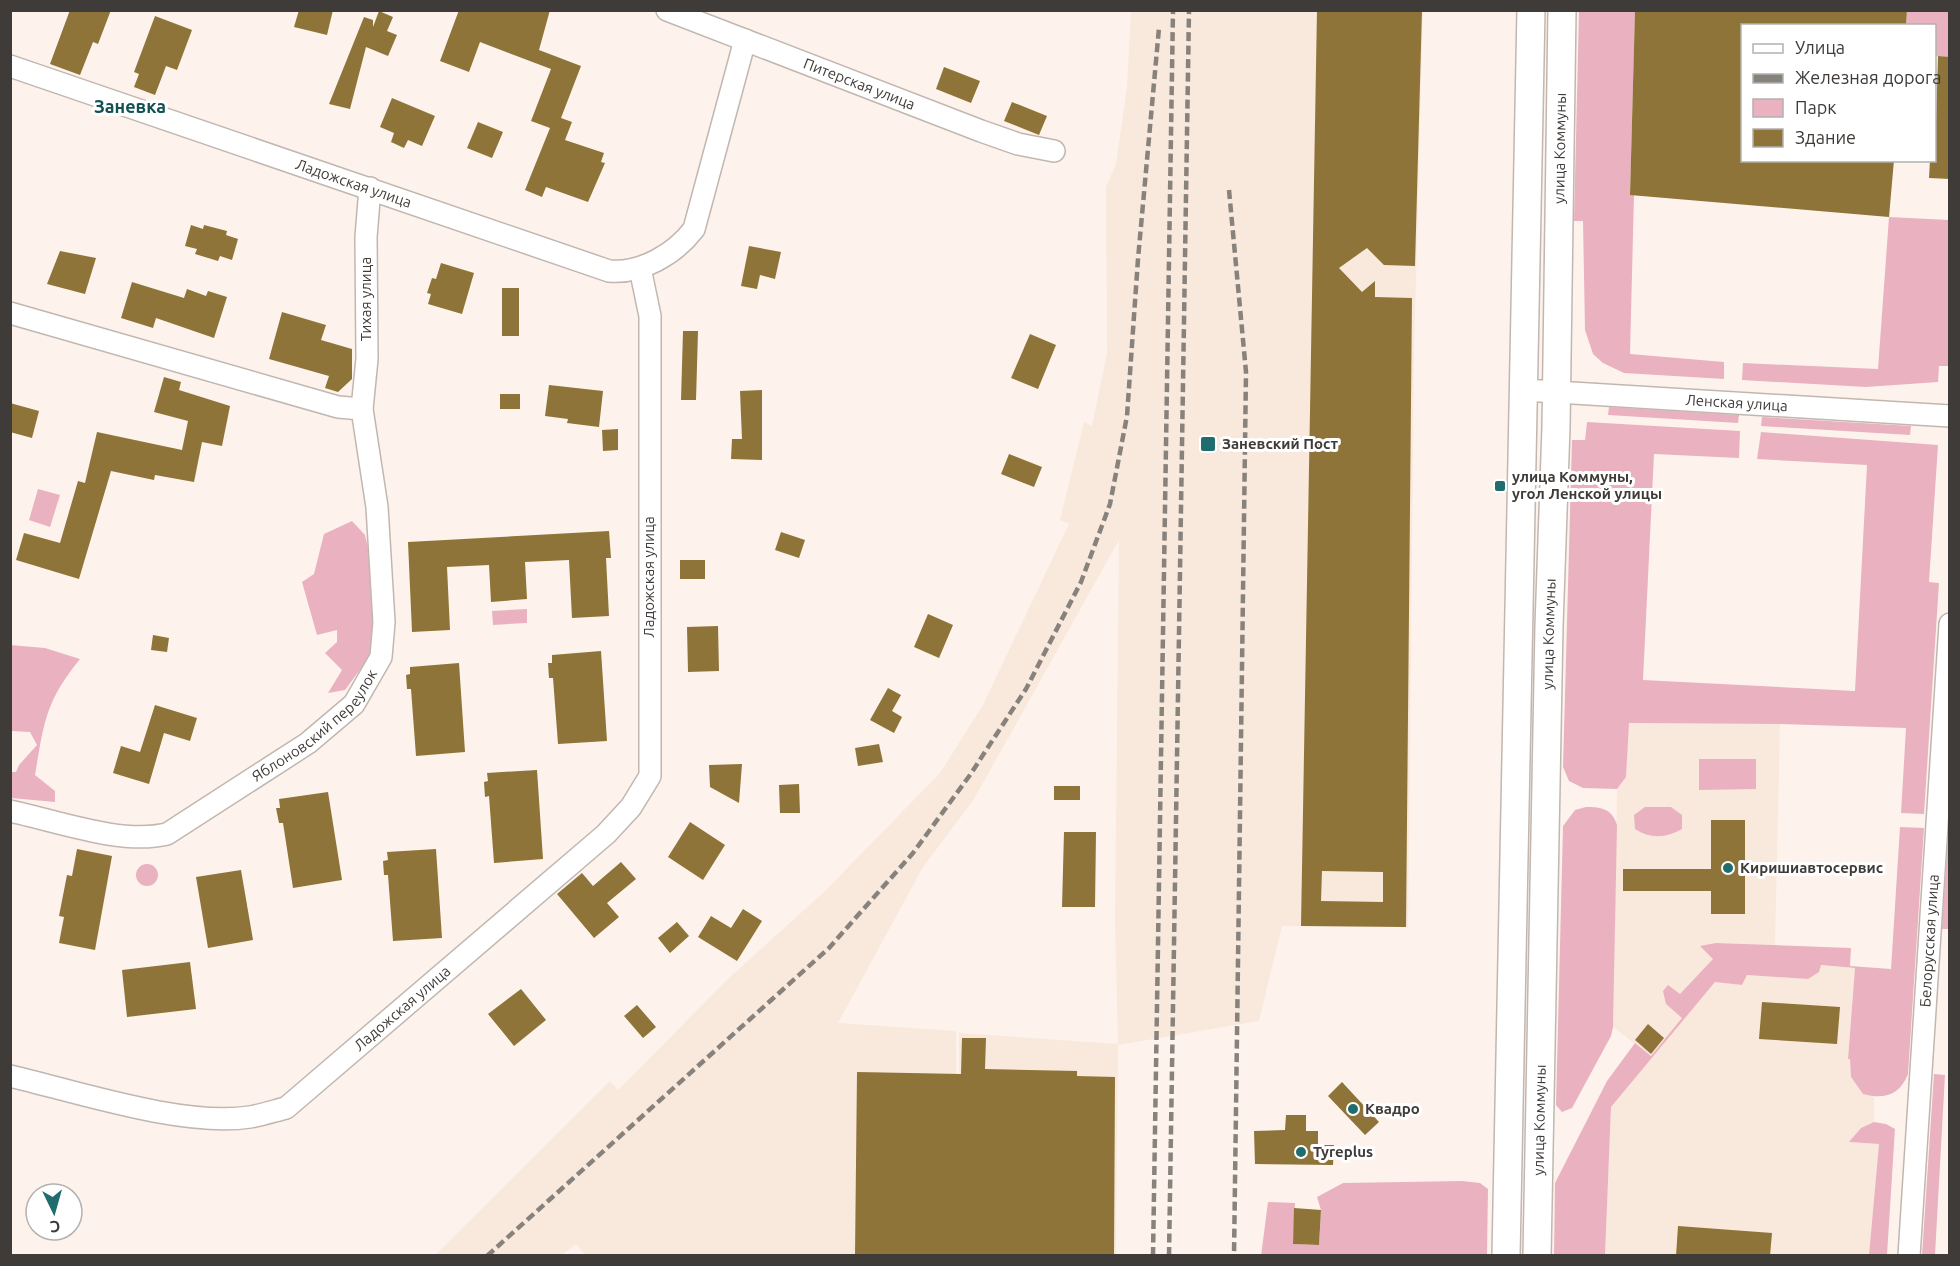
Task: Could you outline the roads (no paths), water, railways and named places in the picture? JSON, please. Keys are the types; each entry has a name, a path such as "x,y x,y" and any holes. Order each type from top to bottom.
{"street":[{"name":"Питерская улица","path":"667,10 990,134 1018,144 1054,151"},
{"name":"улица Коммуны","path":"1506,1256 1531,10"},
{"name":"улица Коммуны","path":"1537,1256 1562,10"},
{"path":"640,268 681,245 694,229 745,40"},
{"name":"Ладожская улица","path":"10,66 609,272 625,273 640,268 650,316 650,776 631,807 606,834 286,1108 250,1117 198,1117 170,1113 10,1076"},
{"name":"Тихая улица","path":"362,409 367,359 366,237 370,188"},
{"path":"10,313 338,407 362,409"},
{"name":"Ленская улица","path":"1523,390 1950,416"},
{"name":"Яблоновский переулок","path":"10,811 127,836 150,838 167,834 308,743 354,704 381,657 384,622 377,507 362,409"},
{"name":"Белорусская улица","path":"1909,1256 1950,624"}],"railway":[{"path":"1153,1256 1173,10"},
{"path":"1169,1256 1189,10"},
{"path":"487,1256 829,948 913,853 970,775 1026,689 1081,582 1110,504 1127,416 1138,259 1159,28"},
{"path":"1229,190 1246,372 1234,1256"}],"place":[{"name":"Заневский Пост","path":"1208,444"},
{"name":"улица Коммуны, угол Ленской улицы","path":"1500,486"},
{"name":"Киришиавтосервис","path":"1728,868"},
{"name":"Квадро","path":"1353,1109"},
{"name":"Tyreplus","path":"1301,1152"}],"district":[{"name":"Заневка","path":"130,107"}]}
